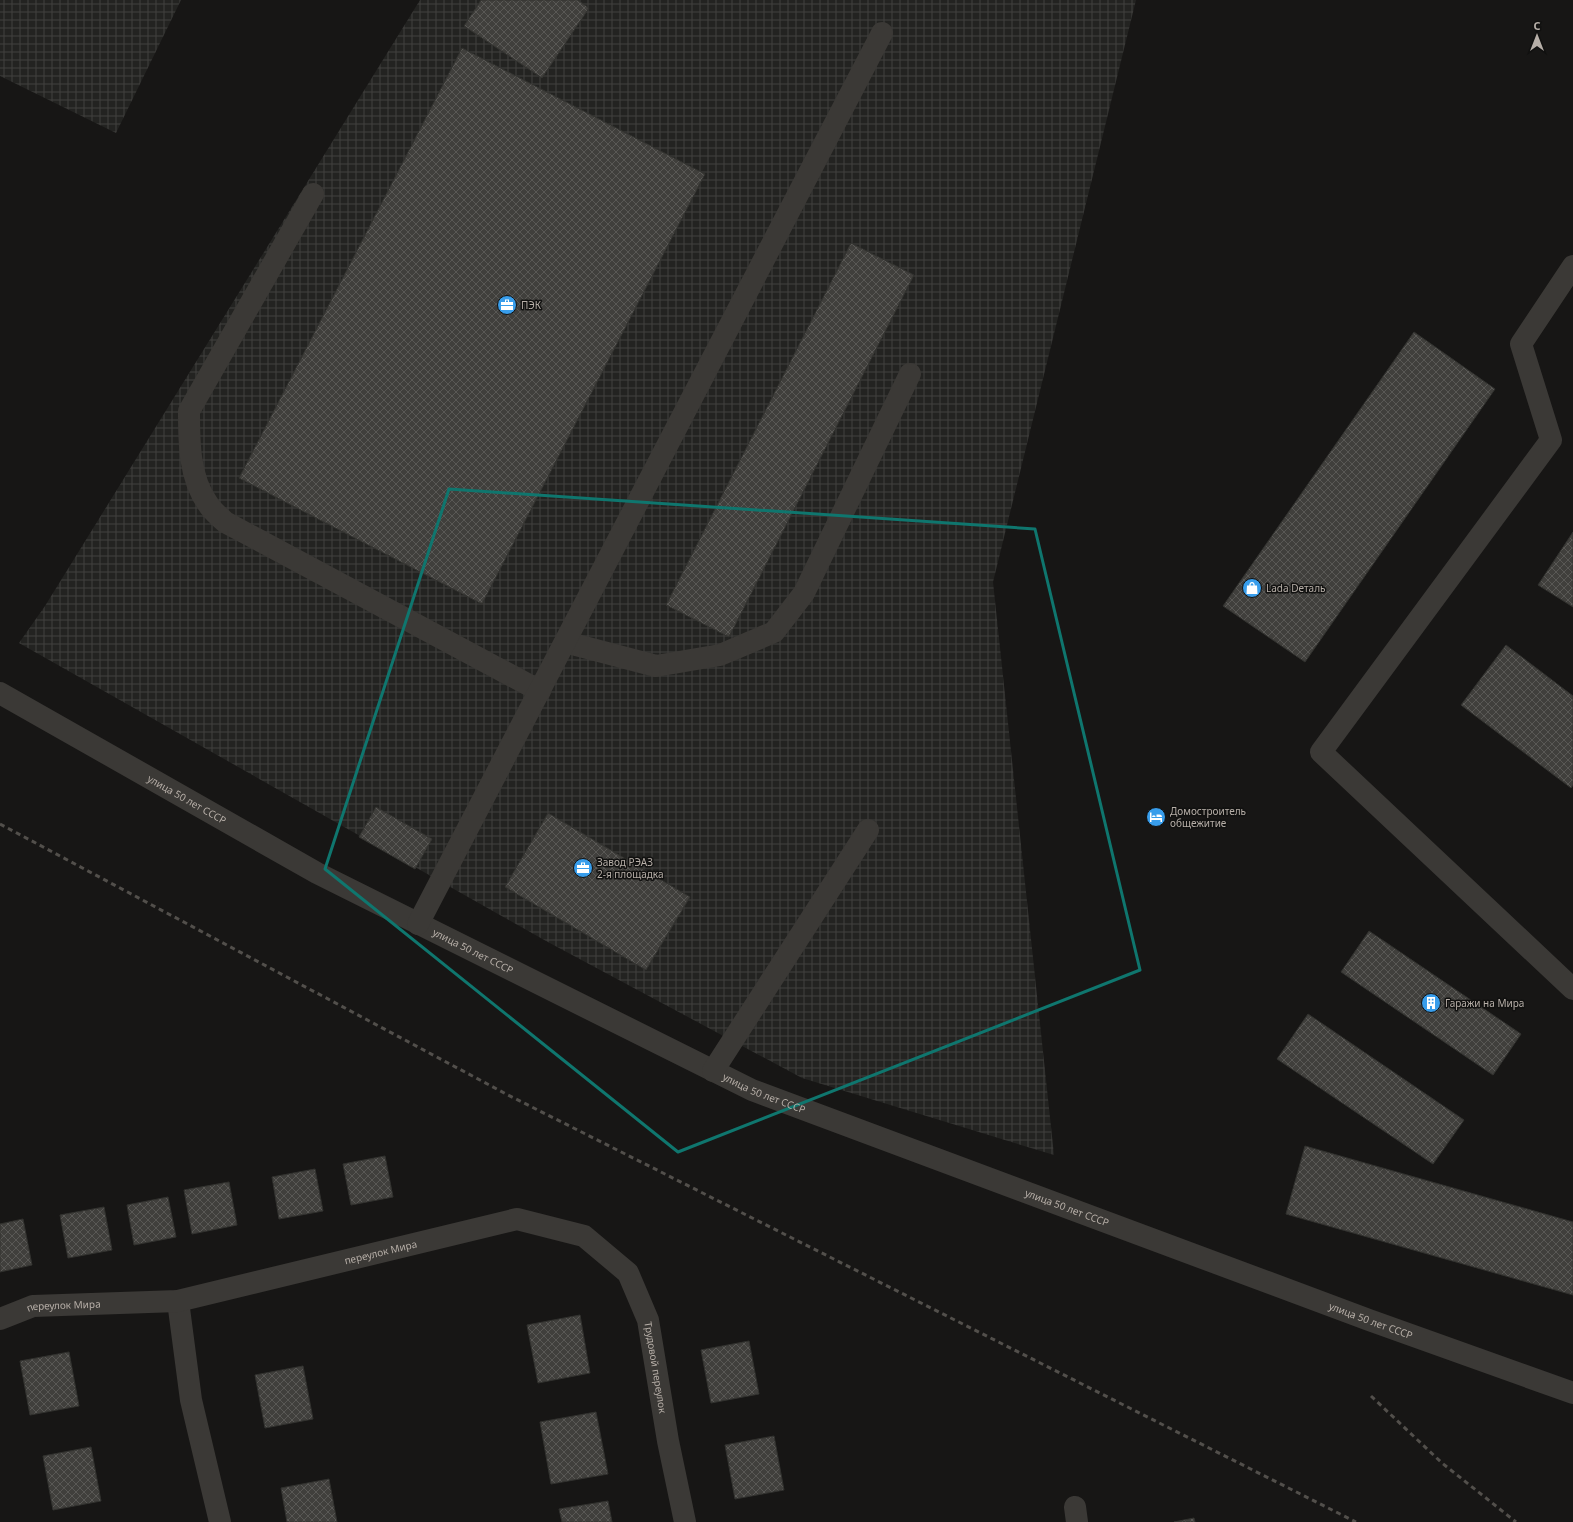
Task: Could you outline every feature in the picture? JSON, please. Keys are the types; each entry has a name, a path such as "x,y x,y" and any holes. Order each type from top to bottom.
{"street":[{"path":"418,924 882,33"},
{"path":"312,194 189,411 190,451 195,477 207,504 225,522 540,691"},
{"path":"1573,266 1521,344 1551,440 1321,752 1573,989"},
{"path":"565,642 656,666 720,655 774,632 804,593 910,374"},
{"name":"улица 50 лет СССР","path":"0,693 317,873 759,1093 1362,1317 1573,1393"},
{"path":"713,1071 868,830"},
{"name":"переулок Мира","path":"0,1319 33,1306 178,1301 517,1219 584,1236"},
{"name":"Трудовой переулок","path":"584,1236 628,1273 648,1320 668,1441 685,1522"},
{"path":"178,1301 191,1400 220,1522"}],"highlighted area":[{"path":"449,489 1035,529 1140,970 678,1152 325,869"}],"shaded area":[{"path":"0,0 181,0 116,133 0,76"},
{"path":"420,0 1136,0 993,582 1054,1155 802,1078 546,941 19,643 45,606"}],"building":[{"path":"481,0 578,0 589,8 542,78 464,26"},
{"path":"462,48 705,174 482,604 239,478"},
{"path":"851,243 914,275 729,637 666,605"},
{"path":"1414,332 1495,389 1305,662 1223,606"},
{"path":"1573,532 1573,607 1538,585"},
{"path":"1506,645 1573,696 1573,785 1571,788 1461,705"},
{"path":"376,807 432,839 415,869 359,837"},
{"path":"548,813 690,897 646,970 505,887"},
{"name":"Гаражи на Мира","path":"1369,931 1521,1034 1493,1075 1341,972"},
{"path":"1308,1014 1464,1120 1433,1164 1277,1059"},
{"path":"1305,1146 1573,1222 1573,1295 1286,1214"},
{"path":"385,1156 393,1197 351,1205 343,1164"},
{"path":"315,1169 323,1211 279,1219 272,1177"},
{"path":"229,1182 237,1225 192,1234 184,1190"},
{"path":"168,1197 176,1237 134,1245 127,1205"},
{"path":"104,1207 112,1250 68,1258 60,1215"},
{"path":"23,1219 32,1265 0,1272 0,1224"},
{"path":"580,1315 590,1373 538,1383 527,1325"},
{"path":"749,1341 759,1394 711,1403 701,1350"},
{"path":"69,1352 79,1406 30,1415 20,1361"},
{"path":"303,1366 313,1419 265,1428 255,1375"},
{"path":"596,1412 608,1474 551,1484 540,1422"},
{"path":"774,1436 784,1490 735,1499 725,1445"},
{"path":"91,1447 101,1501 53,1510 43,1456"},
{"path":"329,1479 337,1522 287,1522 281,1488"},
{"path":"608,1501 612,1522 562,1522 559,1509"},
{"path":"1194,1518 1195,1522 1174,1522"}],"railway":[{"path":"0,824 508,1095 1356,1522"},
{"path":"1371,1396 1442,1463 1516,1522"}],"place":[{"name":"ПЭК","path":"507,305"},
{"name":"Lada Dеталь","path":"1252,588"},
{"name":"Домостроитель общежитие","path":"1156,817"},
{"name":"Завод РЭАЗ 2-я площадка","path":"583,868"},
{"name":"Гаражи на Мира","path":"1431,1003"}]}
